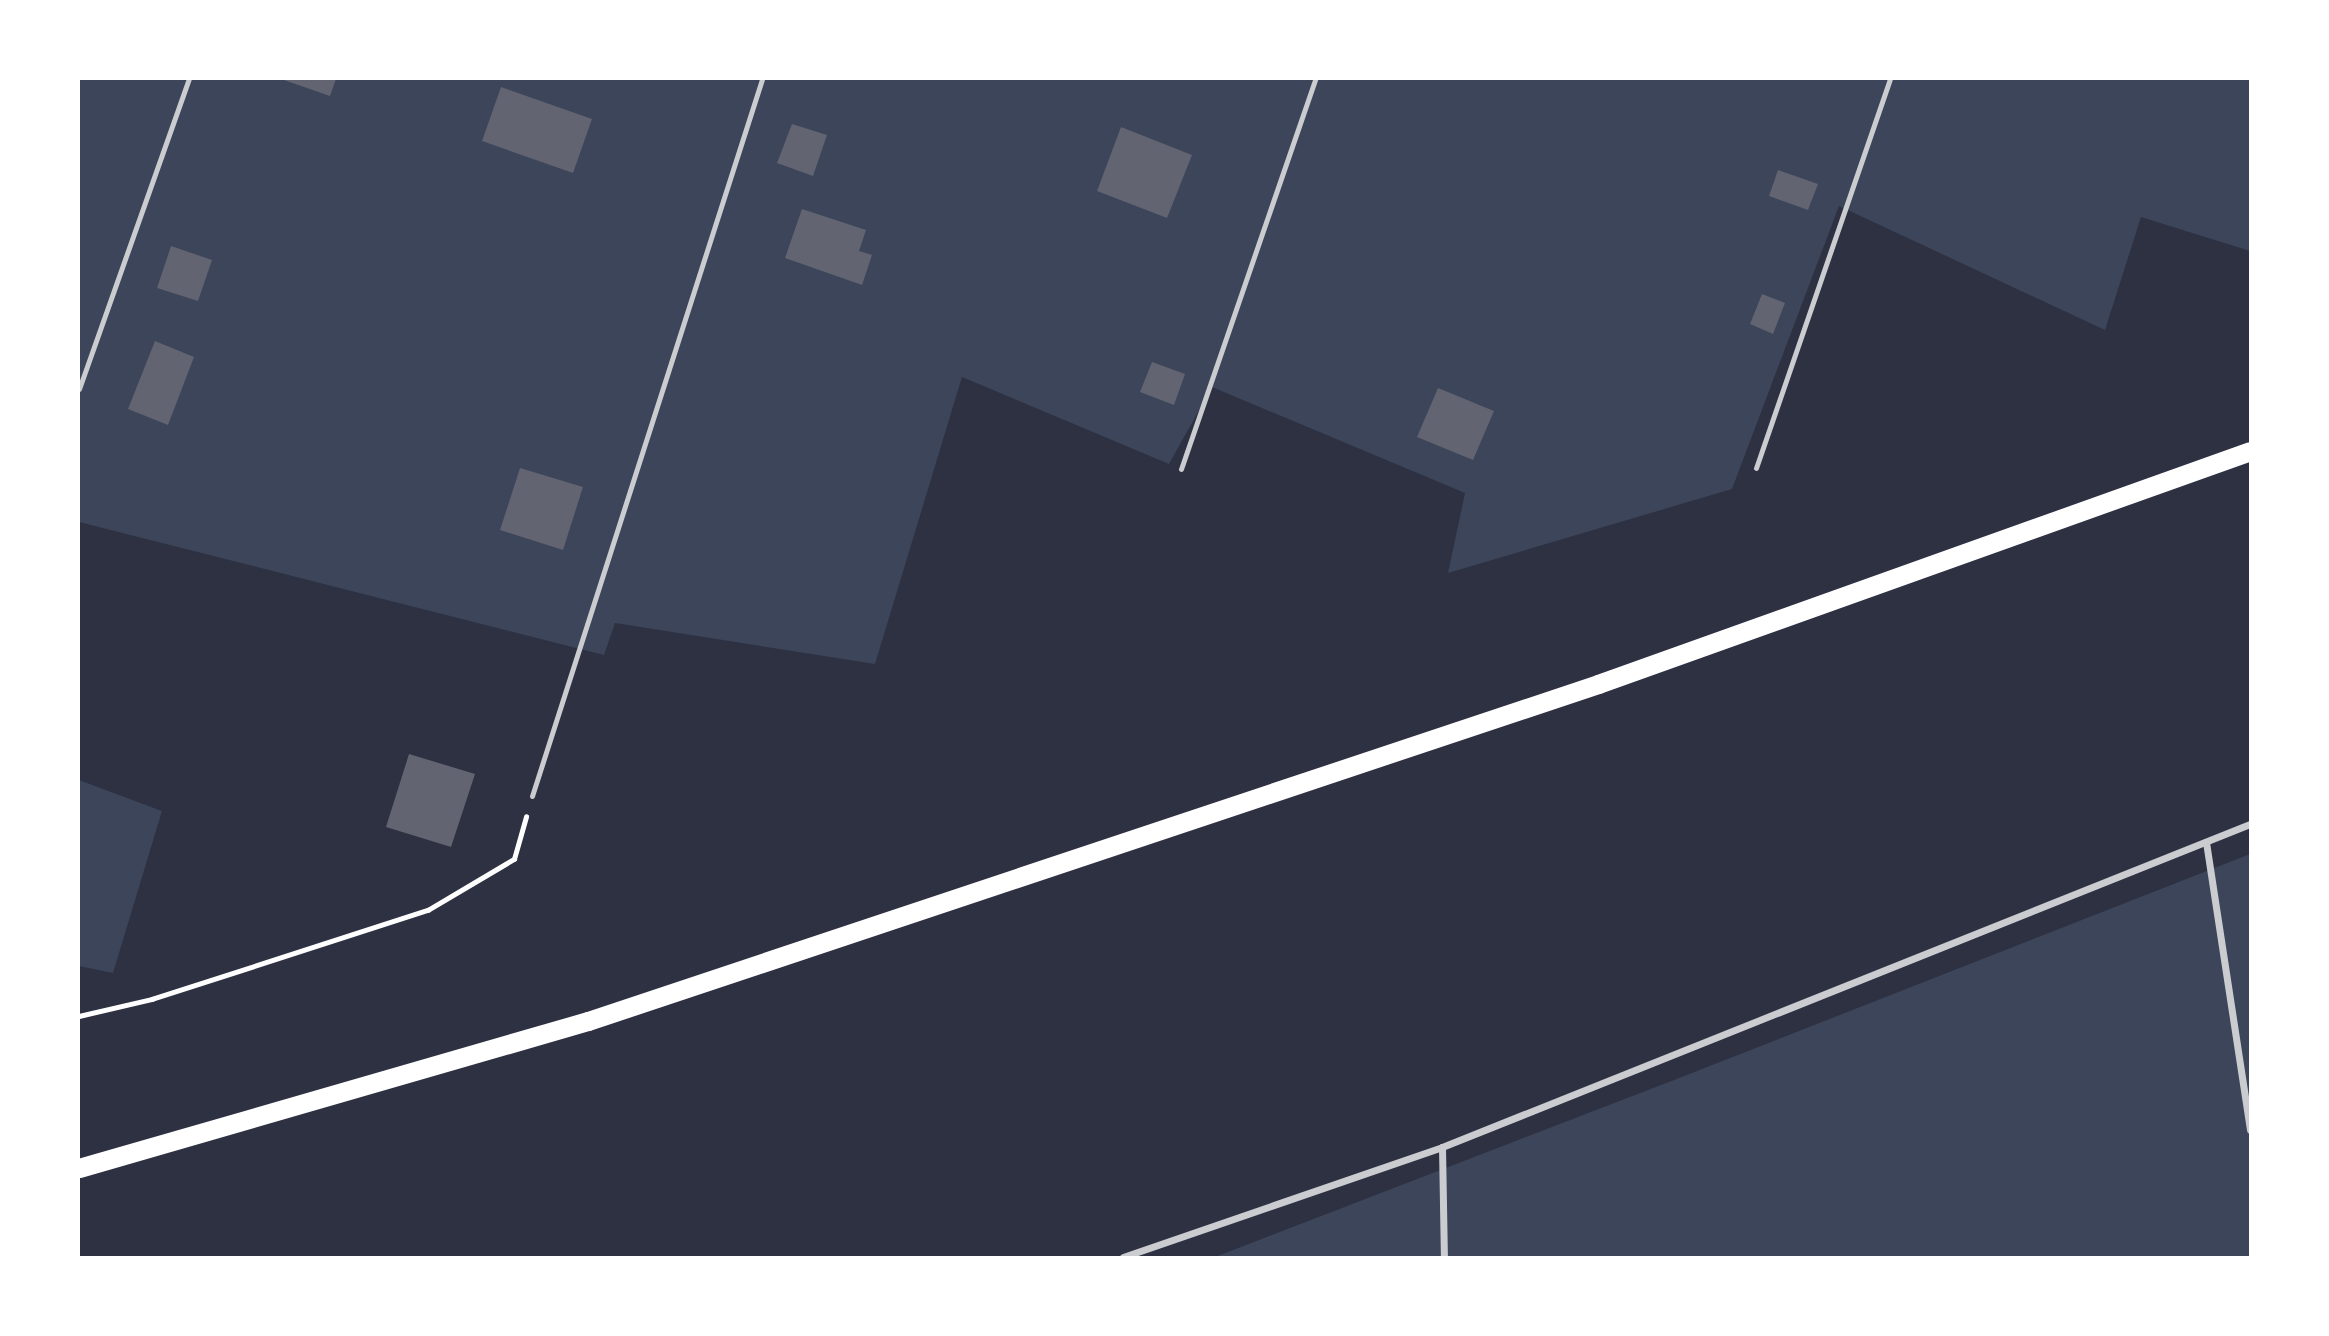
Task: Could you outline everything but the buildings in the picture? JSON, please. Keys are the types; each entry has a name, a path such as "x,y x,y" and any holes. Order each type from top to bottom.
{"highway":[{"path":"79,1168 587,1021 1598,684 2250,452"}],"street":[{"path":"1123,1257 1442,1147 2250,824"},
{"path":"2206,842 2250,1130"},
{"path":"1442,1147 1444,1257"}],"lane":[{"path":"79,389 189,79"},
{"path":"532,796 762,79"},
{"path":"1181,469 1315,79"},
{"path":"1756,468 1890,79"}],"path":[{"path":"79,1016 152,999 428,910 514,859 532,796"}],"shaded area":[{"path":"79,79 2250,79 2250,251 2141,217 2105,330 1839,206 1732,489 1448,573 1465,493 1212,387 1169,464 962,377 875,664 615,623 604,655 79,522"},
{"path":"79,780 162,811 113,973 79,966"},
{"path":"2250,854 2250,1257 1215,1257 1674,1080"}]}
